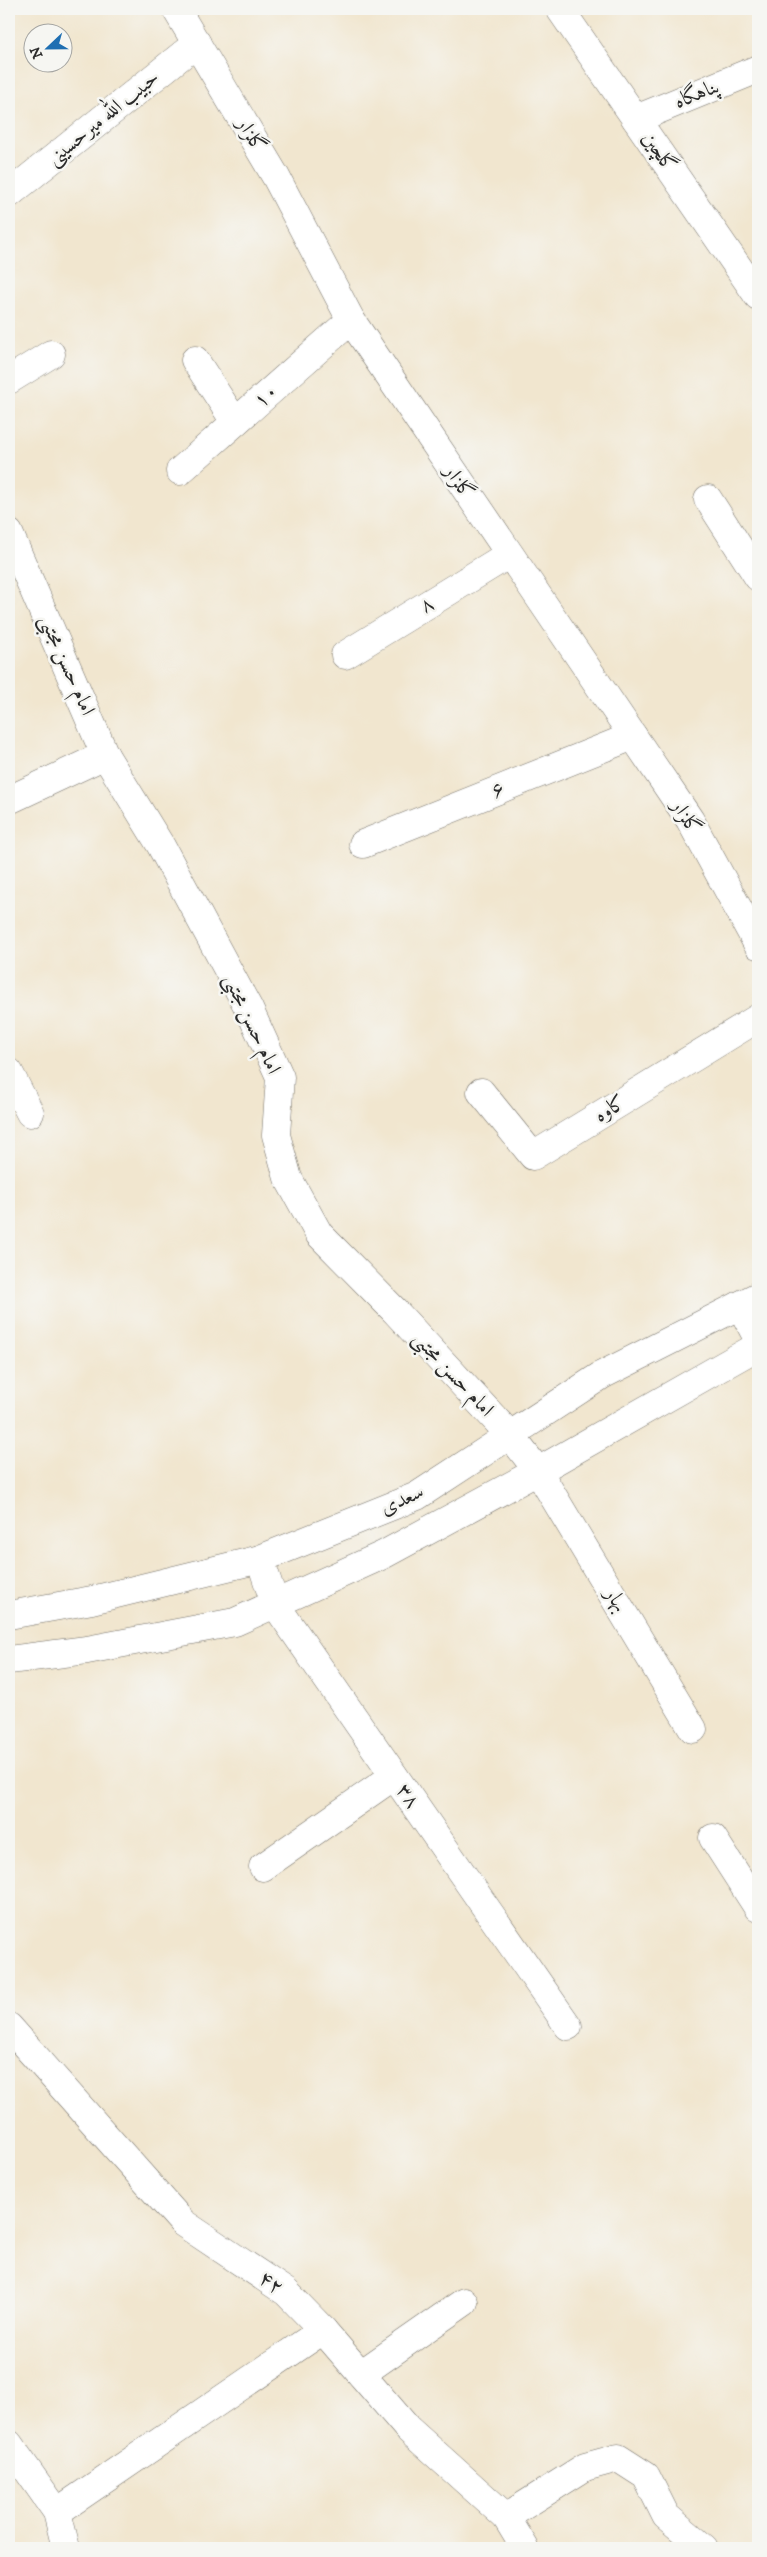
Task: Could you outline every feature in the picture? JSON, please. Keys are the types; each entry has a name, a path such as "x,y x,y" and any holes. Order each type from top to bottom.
{"street":[{"name":"گلزار","path":"176,9 276,177 351,320 690,820 758,945"},
{"name":"گلچین","path":"560,9 758,296"},
{"name":"حبیب الله میرحسینی","path":"9,194 197,43"},
{"name":"پناهگاه","path":"636,119 758,69"},
{"name":"۱۰","path":"180,470 351,320"},
{"path":"9,380 51,354"},
{"path":"194,360 235,422"},
{"path":"708,499 758,577"},
{"name":"امام حسن مجتبی","path":"9,533 105,755 161,846 249,1009 280,1077 276,1135 288,1178 319,1234 394,1310 510,1435 538,1470"},
{"name":"۸","path":"345,655 508,554"},
{"name":"۶","path":"362,844 633,736"},
{"path":"9,800 105,755"},
{"name":"کاوه","path":"481,1092 533,1156 758,1018"},
{"path":"9,1072 30,1113"},
{"path":"749,1301 758,1339"},
{"name":"سعدی","path":"9,1615 92,1600 260,1559 417,1496 602,1375 749,1301"},
{"name":"سعدی","path":"9,1660 87,1650 235,1622 383,1555 758,1346"},
{"name":"بهار","path":"538,1470 694,1728"},
{"name":"۳۸","path":"260,1559 275,1604 568,2026"},
{"path":"263,1867 394,1776"},
{"path":"713,1838 757,1903"},
{"name":"۴۲","path":"9,2027 183,2223 286,2292 323,2330 408,2429 506,2517 525,2548"},
{"path":"362,2374 464,2302"},
{"path":"57,2512 323,2330"},
{"path":"9,2444 57,2512 66,2548"},
{"path":"506,2517 585,2467 618,2458 646,2476 666,2516 704,2548"}]}
